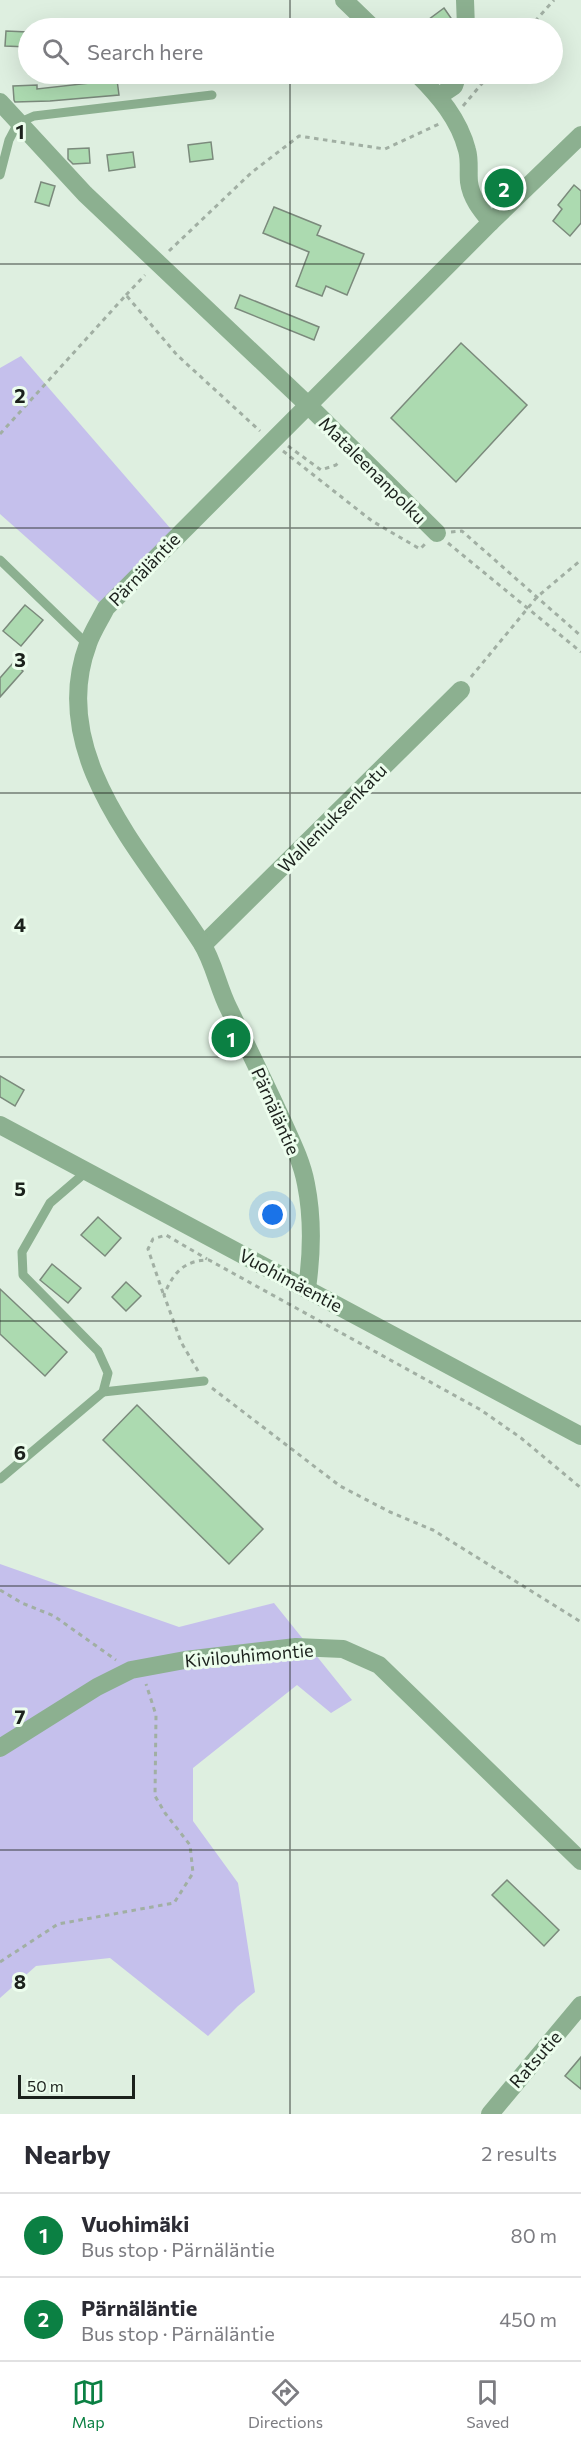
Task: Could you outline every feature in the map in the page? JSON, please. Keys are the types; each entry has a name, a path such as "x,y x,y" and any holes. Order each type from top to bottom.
{"street":[{"path":"344,0 363,18"},
{"path":"465,0 466,18"},
{"path":"427,84 439,96 460,127 468,152 469,184 476,203 491,222"},
{"path":"439,96 455,84"},
{"name":"Mataleenanpolku","path":"0,102 85,194 309,406 436,533"},
{"name":"Pärnäläntie","path":"307,1288 312,1253 306,1182 291,1139 225,1002 203,945 121,825 97,782 83,741 78,702 81,673 88,645 106,608 491,222 581,135"},
{"name":"Walleniuksenkatu","path":"203,945 461,690"},
{"name":"Vuohimäentie","path":"0,1125 581,1436"},
{"name":"Kivilouhimontie","path":"0,1748 97,1687 131,1670 185,1660 296,1647 343,1649 379,1665 581,1861"},
{"name":"Ratsutie","path":"490,2114 581,2005"}],"lane":[{"path":"0,174 9,140 18,123 34,116 212,95"},
{"path":"0,560 88,645"},
{"path":"86,1172 50,1203 21,1252 23,1275 98,1351 108,1373 103,1392"},
{"path":"0,1479 103,1392 204,1381"}],"path":[{"path":"538,18 554,0"},
{"path":"0,434 157,262 250,173 299,136 386,149 453,117 481,84"},
{"path":"126,295 177,355 274,441 372,521 420,549 436,533 462,531 581,636"},
{"path":"274,441 321,470"},
{"path":"436,533 581,652"},
{"path":"461,690 537,597 581,560"},
{"path":"581,1488 521,1438 481,1410 166,1235 153,1239 148,1249 164,1295 181,1342 204,1381 340,1486 390,1512 433,1530 581,1622"},
{"path":"164,1295 180,1267 196,1260 209,1260"},
{"path":"0,1590 22,1603 54,1616 146,1683 156,1715 155,1796 190,1845 193,1873 174,1903 58,1924 0,1962"}],"shaded area":[{"path":"21,356 177,536 106,608 0,514 0,368"},
{"path":"0,1564 179,1627 274,1603 352,1700 331,1713 297,1685 193,1768 193,1821 238,1883 255,1992 208,2036 110,1958 36,1966 0,1998"}],"building":[{"path":"444,8 451,18 431,18"},
{"path":"6,31 18,32 18,47 5,46"},
{"path":"81,84 118,84 119,95 15,102 13,86 37,85 37,89"},
{"path":"211,142 213,159 190,162 188,145"},
{"path":"89,148 90,163 73,164 68,159 68,149"},
{"path":"133,152 135,167 109,171 107,155"},
{"path":"41,182 55,186 49,206 35,202"},
{"path":"574,185 581,191 581,223 570,236 553,221 562,209 558,205"},
{"path":"274,207 321,226 317,235 364,254 347,295 326,286 322,296 296,286 309,252 263,233"},
{"path":"240,295 319,327 314,340 235,308"},
{"path":"461,343 527,405 456,482 391,418"},
{"path":"25,605 43,620 21,646 3,631"},
{"path":"13,663 23,671 0,697 0,678"},
{"path":"0,1076 24,1090 15,1106 0,1097"},
{"path":"98,1217 121,1238 105,1256 81,1235"},
{"path":"52,1264 81,1288 68,1303 40,1280"},
{"path":"126,1282 141,1296 126,1311 112,1297"},
{"path":"0,1289 67,1352 45,1376 0,1334"},
{"path":"137,1405 263,1529 229,1564 103,1440"},
{"path":"507,1880 559,1930 544,1946 492,1895"},
{"path":"581,2057 581,2089 565,2076"}],"place":[{"name":"Pärnäläntie","path":"504,188"},
{"name":"Vuohimäki","path":"231,1038"}]}
